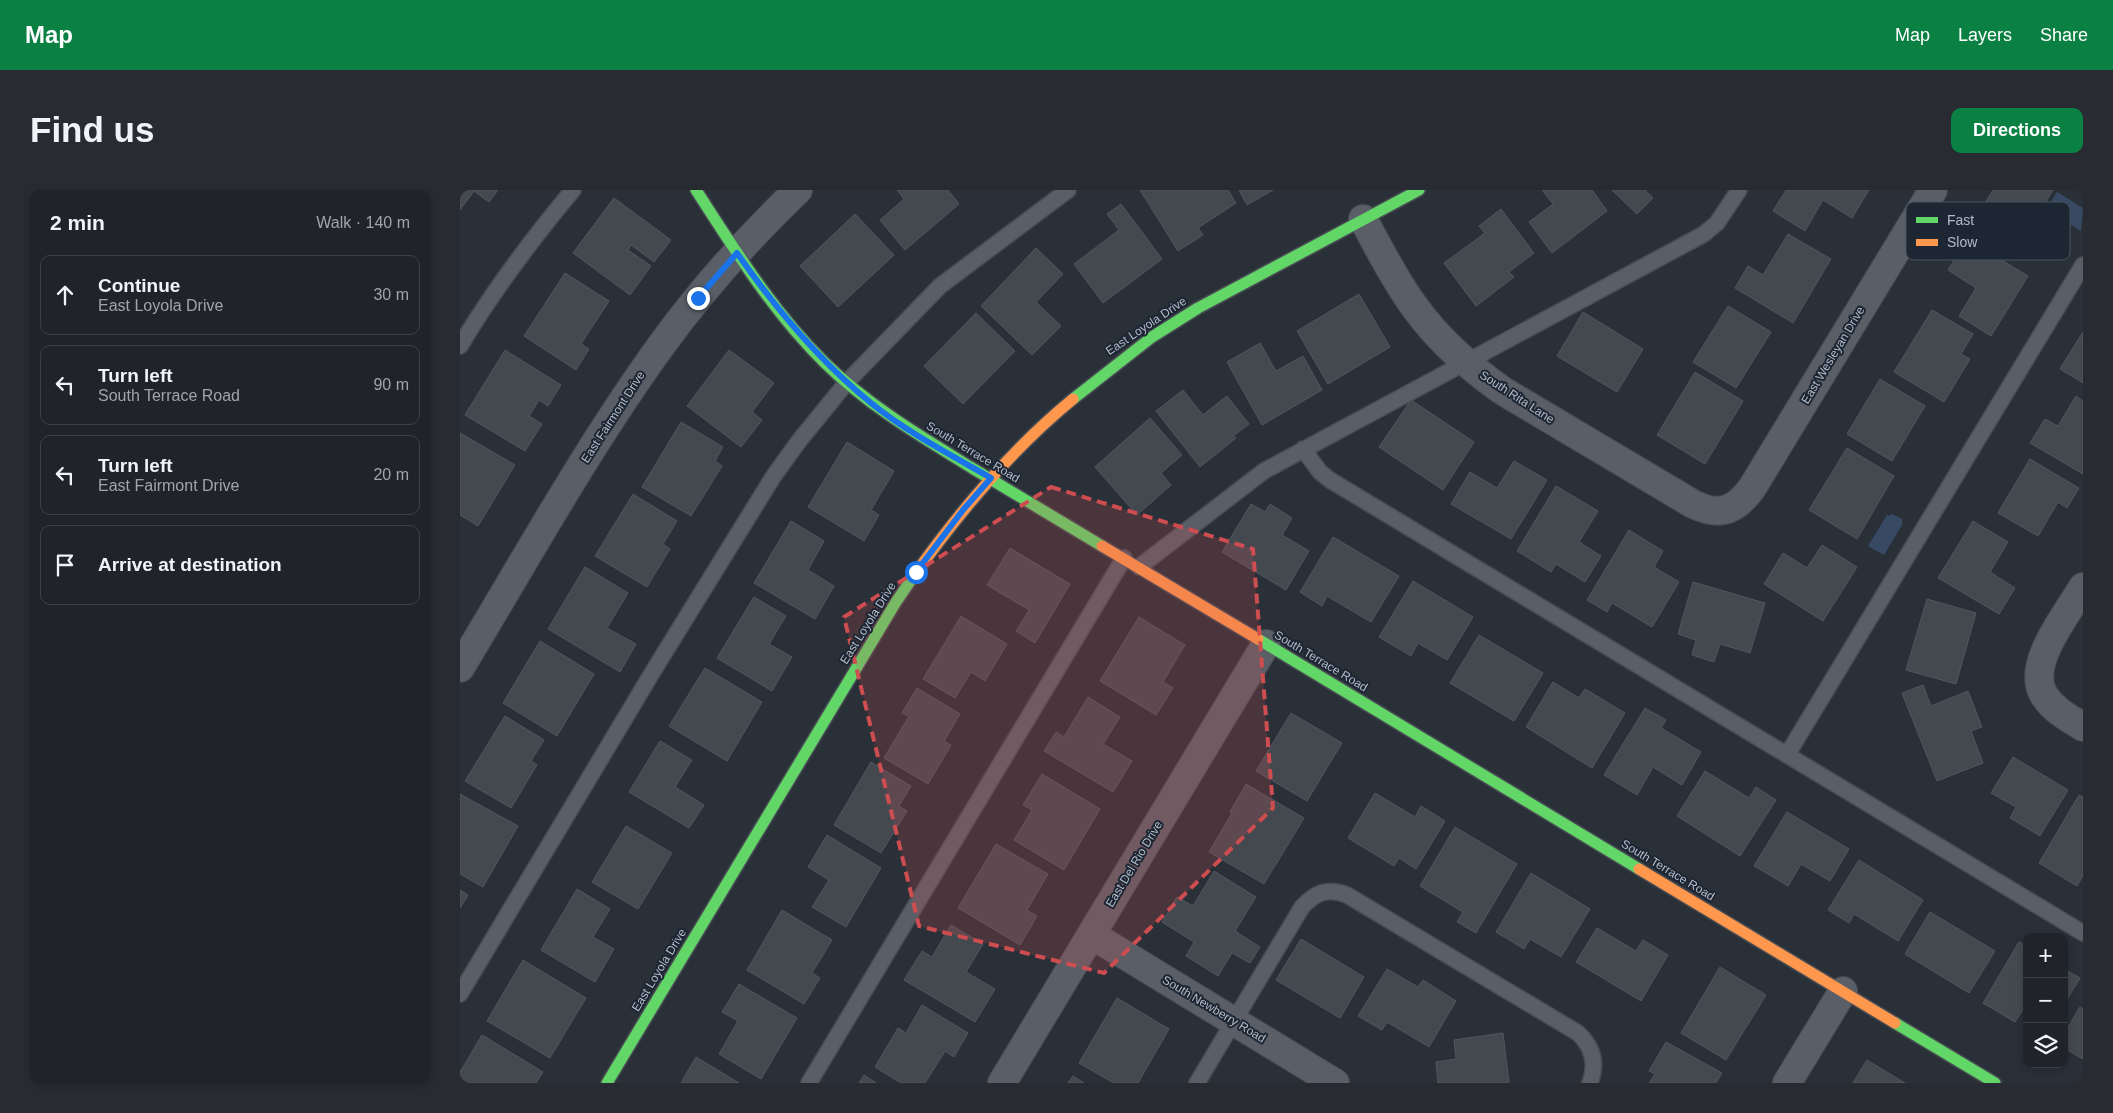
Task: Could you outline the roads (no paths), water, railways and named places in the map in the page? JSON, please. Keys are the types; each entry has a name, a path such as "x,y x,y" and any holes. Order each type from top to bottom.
{"street":[{"name":"South Terrace Road","path":"696,190 737,253 788,321 816,354 872,404 901,425 1843,991 1989,1081"},
{"name":"East Fairmont Drive","path":"460,668 630,389 669,334 737,253 798,190"},
{"name":"East Loyola Drive","path":"607,1083 896,602 938,540 991,478 1049,420 1107,370 1139,347 1198,308 1418,190"},
{"name":"East Wesleyan Drive","path":"1925,202 1932,190"},
{"name":"South Rita Lane","path":"1363,220 1414,306 1431,327 1466,363 1503,391 1693,504 1704,509 1725,511"},
{"name":"East Wesleyan Drive","path":"1725,511 1736,506 1752,488 1906,233"},
{"path":"2083,587 2042,657 2038,671 2039,685 2054,708 2083,727"},
{"name":"East Del Rio Drive","path":"1002,1083 1266,644"},
{"name":"South Newberry Road","path":"1092,935 1336,1083"},
{"path":"1787,1083 1843,991"}],"lane":[{"path":"460,346 480,312 548,220 573,190"},
{"path":"460,994 652,673 773,477 846,382 940,286 1068,190"},
{"path":"1139,567 1250,480 1704,234 1717,223 1739,190"},
{"path":"1787,755 2083,265"},
{"path":"1303,450 1320,472 1330,480 2083,933"},
{"path":"809,1083 1124,558"},
{"path":"1197,1083 1302,907 1311,897 1323,891 1336,890 1347,894 1578,1033 1586,1040 1594,1061 1590,1083"}],"water":[{"path":"2057,192 2083,208 2081,231 2070,224 2070,202 2051,202"},
{"path":"1892,514 1902,519 1902,525 1884,555 1868,546 1887,515"}]}
